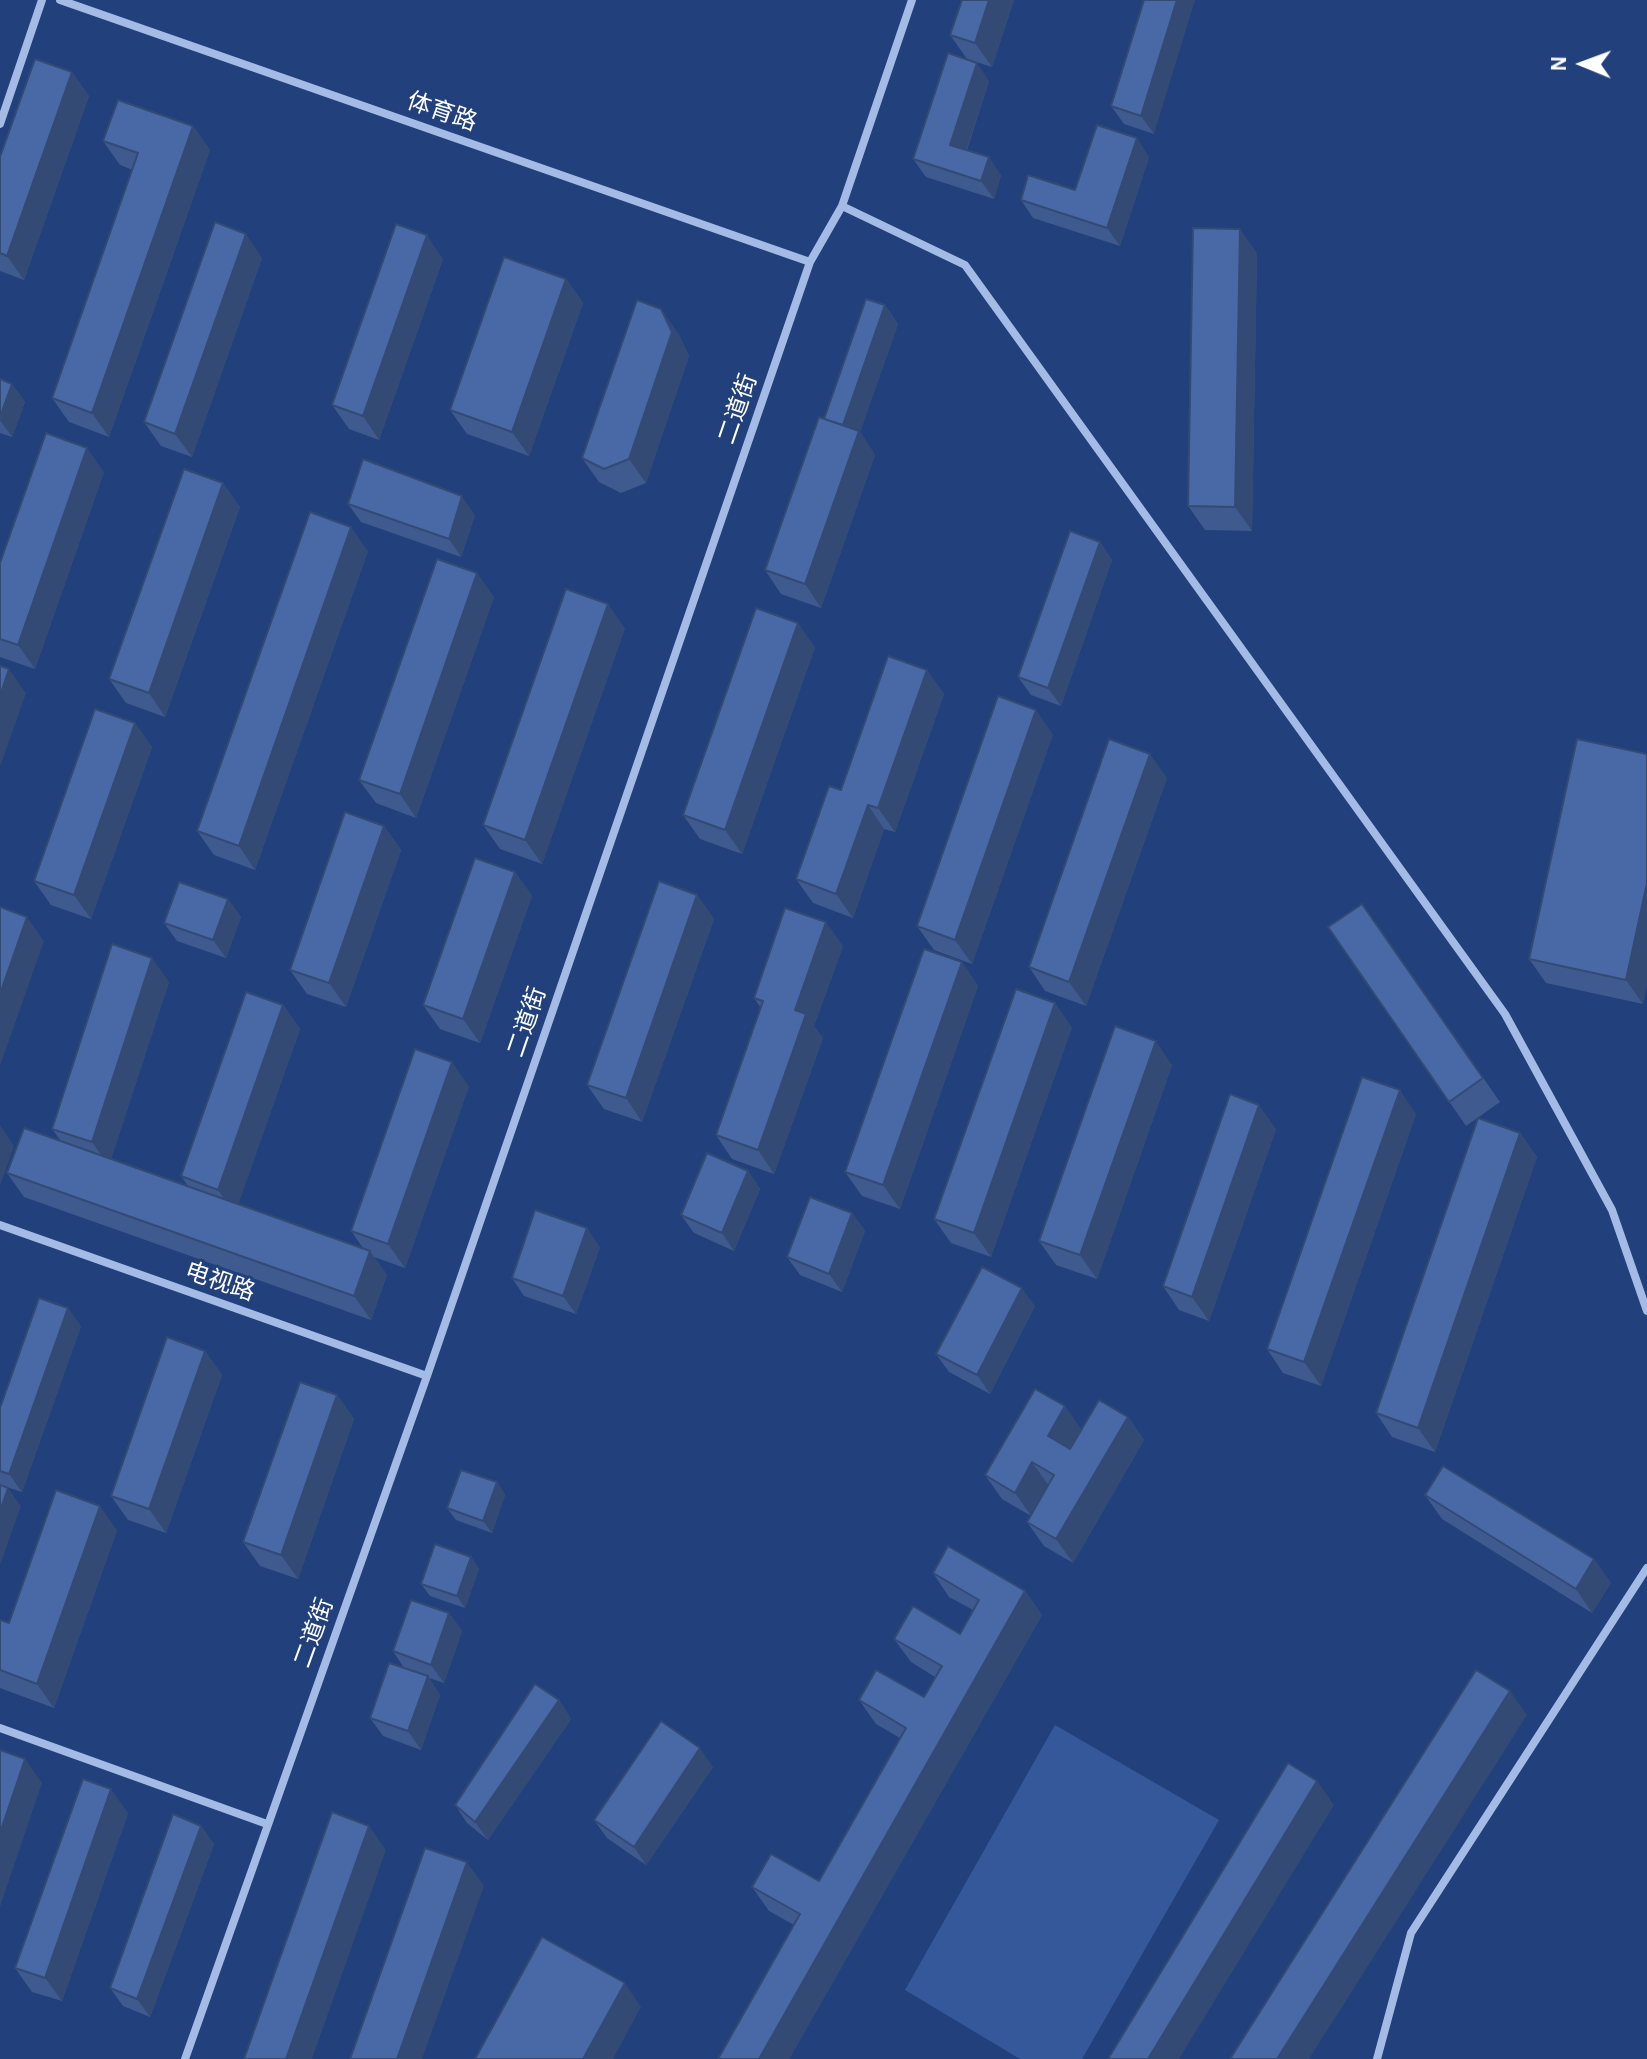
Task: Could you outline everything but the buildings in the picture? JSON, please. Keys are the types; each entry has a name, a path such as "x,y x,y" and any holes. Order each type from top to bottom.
{"street":[{"path":"0,124 42,0"},
{"name":"体育路","path":"60,0 810,262"},
{"name":"二道街","path":"185,2059 427,1376 810,262 842,206 912,0"},
{"path":"842,206 965,265 1505,1014 1612,1210 1647,1311"},
{"name":"电视路","path":"0,1225 427,1376"},
{"path":"1377,2059 1411,1933 1647,1568"},
{"path":"0,1728 267,1824"}],"shaded area":[{"path":"1055,1725 1219,1820 1082,2059 1020,2059 905,1990"}]}
